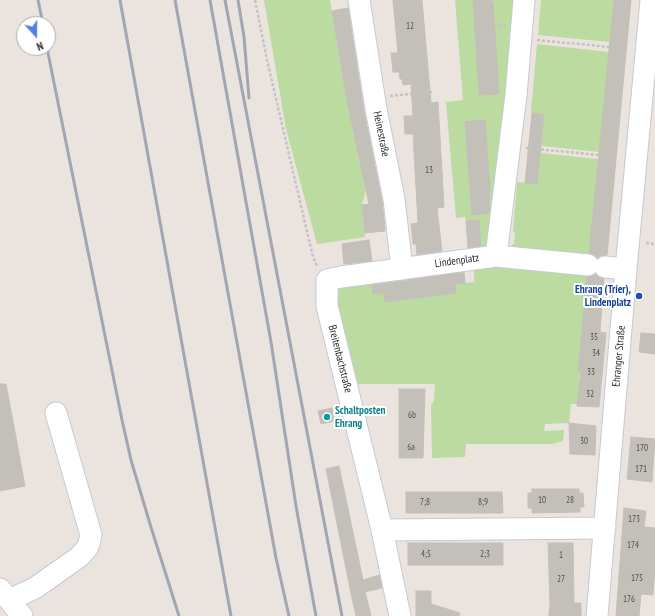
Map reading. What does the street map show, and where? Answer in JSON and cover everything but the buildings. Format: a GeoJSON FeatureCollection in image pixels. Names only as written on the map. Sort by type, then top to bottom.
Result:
{"type":"FeatureCollection","features":[{"type":"Feature","properties":{"kind":"street","name":"Heinestraße"},"geometry":{"type":"LineString","coordinates":[[359,0],[374,98],[394,200],[402,269]]}},
{"type":"Feature","properties":{"kind":"street"},"geometry":{"type":"LineString","coordinates":[[496,256],[524,0]]}},
{"type":"Feature","properties":{"kind":"street","name":"Ehranger Straße"},"geometry":{"type":"LineString","coordinates":[[597,616],[604,528],[606,267],[651,0]]}},
{"type":"Feature","properties":{"kind":"street","name":"Lindenplatz"},"geometry":{"type":"LineString","coordinates":[[327,280],[496,256],[606,267]]}},
{"type":"Feature","properties":{"kind":"street","name":"Breitenbachstraße"},"geometry":{"type":"LineString","coordinates":[[327,280],[327,306],[382,530],[400,616]]}},
{"type":"Feature","properties":{"kind":"street"},"geometry":{"type":"LineString","coordinates":[[18,607],[35,588],[79,557],[88,547],[91,535],[56,413]]}},
{"type":"Feature","properties":{"kind":"street"},"geometry":{"type":"LineString","coordinates":[[382,530],[604,528]]}},
{"type":"Feature","properties":{"kind":"path"},"geometry":{"type":"LineString","coordinates":[[255,0],[267,60],[313,257],[320,273],[327,280]]}},
{"type":"Feature","properties":{"kind":"path"},"geometry":{"type":"LineString","coordinates":[[521,38],[610,47]]}},
{"type":"Feature","properties":{"kind":"path"},"geometry":{"type":"LineString","coordinates":[[374,98],[432,92]]}},
{"type":"Feature","properties":{"kind":"path"},"geometry":{"type":"LineString","coordinates":[[509,147],[599,155]]}},
{"type":"Feature","properties":{"kind":"green space"},"geometry":{"type":"Polygon","coordinates":[[[264,0],[330,0],[347,101],[366,190],[362,205],[365,237],[317,244],[286,129],[264,0]]]}},
{"type":"Feature","properties":{"kind":"green space"},"geometry":{"type":"Polygon","coordinates":[[[455,0],[518,0],[495,242],[481,251],[479,220],[466,221],[465,217],[456,218],[446,102],[463,100],[455,0]]]}},
{"type":"Feature","properties":{"kind":"green space"},"geometry":{"type":"Polygon","coordinates":[[[541,0],[614,0],[610,42],[538,35],[541,0]]]}},
{"type":"Feature","properties":{"kind":"green space"},"geometry":{"type":"Polygon","coordinates":[[[537,44],[609,52],[599,152],[541,146],[544,115],[532,113],[531,111],[537,44]]]}},
{"type":"Feature","properties":{"kind":"green space"},"geometry":{"type":"Polygon","coordinates":[[[540,153],[599,159],[589,260],[511,253],[515,233],[513,232],[517,182],[537,184],[540,153]]]}},
{"type":"Feature","properties":{"kind":"green space"},"geometry":{"type":"Polygon","coordinates":[[[474,265],[588,270],[578,372],[580,372],[578,404],[571,404],[569,423],[545,424],[544,431],[564,430],[563,441],[552,444],[466,444],[465,457],[432,458],[431,406],[434,400],[435,384],[356,384],[332,292],[338,286],[371,279],[373,294],[383,293],[385,302],[456,293],[455,284],[474,282],[474,265]]]}},
{"type":"Feature","properties":{"kind":"railway"},"geometry":{"type":"LineString","coordinates":[[38,0],[41,16]]}},
{"type":"Feature","properties":{"kind":"railway"},"geometry":{"type":"LineString","coordinates":[[120,0],[231,616]]}},
{"type":"Feature","properties":{"kind":"railway"},"geometry":{"type":"LineString","coordinates":[[175,0],[276,558],[289,616]]}},
{"type":"Feature","properties":{"kind":"railway"},"geometry":{"type":"LineString","coordinates":[[210,0],[271,342],[296,506],[316,616]]}},
{"type":"Feature","properties":{"kind":"railway"},"geometry":{"type":"LineString","coordinates":[[225,0],[342,616]]}},
{"type":"Feature","properties":{"kind":"railway"},"geometry":{"type":"LineString","coordinates":[[238,0],[244,37],[249,98]]}},
{"type":"Feature","properties":{"kind":"railway"},"geometry":{"type":"LineString","coordinates":[[49,56],[131,460],[179,616]]}},
{"type":"Feature","properties":{"kind":"place","name":"Ehrang (Trier), Lindenplatz"},"geometry":{"type":"Point","coordinates":[639,296]}},
{"type":"Feature","properties":{"kind":"place","name":"Schaltposten Ehrang"},"geometry":{"type":"Point","coordinates":[327,417]}}]}
